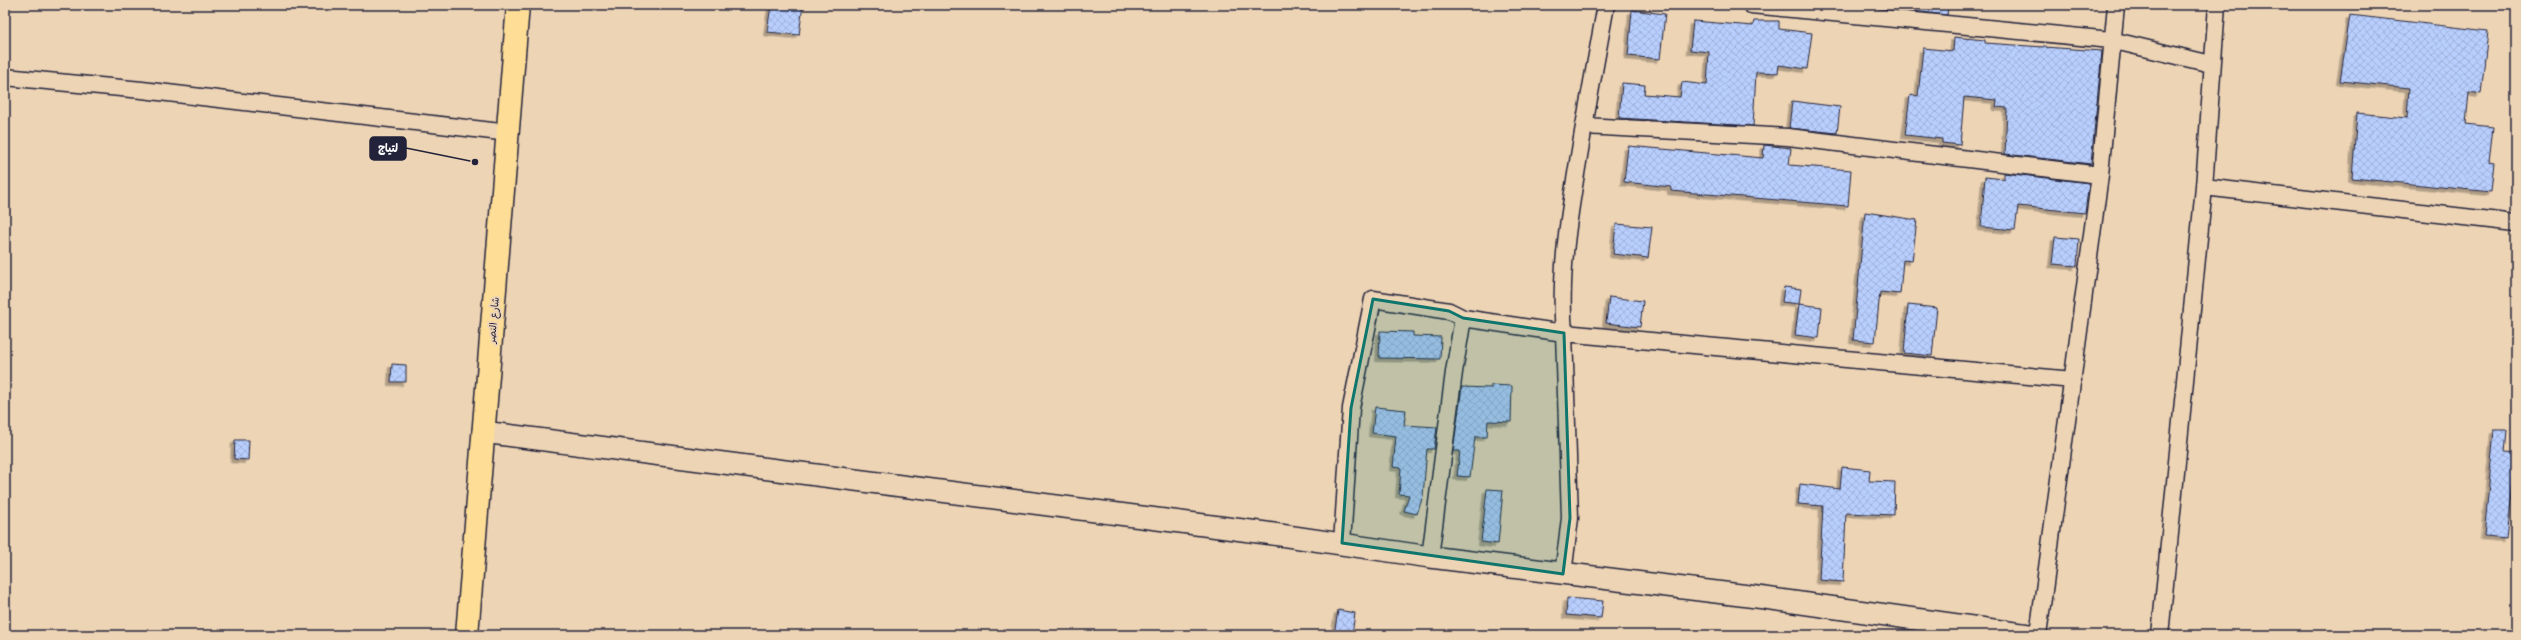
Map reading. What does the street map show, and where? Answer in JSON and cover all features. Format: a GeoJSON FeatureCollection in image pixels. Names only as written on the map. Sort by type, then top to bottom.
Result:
{"type":"FeatureCollection","features":[{"type":"Feature","properties":{"kind":"main road","name":"شارع النصر"},"geometry":{"type":"LineString","coordinates":[[467,635],[509,132],[518,5]]}},
{"type":"Feature","properties":{"kind":"street"},"geometry":{"type":"LineString","coordinates":[[1563,574],[1570,518],[1564,333],[1561,301],[1572,202],[1606,5]]}},
{"type":"Feature","properties":{"kind":"street"},"geometry":{"type":"LineString","coordinates":[[1751,5],[2111,40],[2211,64]]}},
{"type":"Feature","properties":{"kind":"street"},"geometry":{"type":"LineString","coordinates":[[2038,635],[2100,175],[2111,40],[2116,5]]}},
{"type":"Feature","properties":{"kind":"street"},"geometry":{"type":"LineString","coordinates":[[2160,635],[2204,187],[2211,64],[2217,5]]}},
{"type":"Feature","properties":{"kind":"street"},"geometry":{"type":"LineString","coordinates":[[5,77],[142,90],[509,132]]}},
{"type":"Feature","properties":{"kind":"street"},"geometry":{"type":"LineString","coordinates":[[1584,126],[1788,137],[2100,175]]}},
{"type":"Feature","properties":{"kind":"street"},"geometry":{"type":"LineString","coordinates":[[2204,187],[2516,223]]}},
{"type":"Feature","properties":{"kind":"street"},"geometry":{"type":"LineString","coordinates":[[1342,543],[1351,408],[1373,299],[1448,311],[1463,318],[1564,333],[2073,380]]}},
{"type":"Feature","properties":{"kind":"street"},"geometry":{"type":"LineString","coordinates":[[1430,556],[1454,372],[1463,318]]}},
{"type":"Feature","properties":{"kind":"street"},"geometry":{"type":"LineString","coordinates":[[483,432],[1342,543],[1563,574],[1765,598],[2029,635]]}},
{"type":"Feature","properties":{"kind":"highlighted area"},"geometry":{"type":"Polygon","coordinates":[[[1373,299],[1449,311],[1463,318],[1564,333],[1570,518],[1563,574],[1342,543],[1351,408],[1373,299]]]}},
{"type":"Feature","properties":{"kind":"building"},"geometry":{"type":"Polygon","coordinates":[[[771,5],[803,5],[799,35],[767,32],[771,5]]]}},
{"type":"Feature","properties":{"kind":"building"},"geometry":{"type":"Polygon","coordinates":[[[1914,5],[1948,5],[1947,15],[1913,11],[1914,5]]]}},
{"type":"Feature","properties":{"kind":"building"},"geometry":{"type":"Polygon","coordinates":[[[1632,10],[1665,14],[1660,59],[1628,56],[1632,10]]]}},
{"type":"Feature","properties":{"kind":"building"},"geometry":{"type":"Polygon","coordinates":[[[2350,15],[2488,31],[2481,94],[2469,92],[2466,124],[2493,127],[2489,161],[2494,162],[2491,192],[2352,178],[2357,113],[2407,118],[2409,88],[2340,81],[2350,15]]]}},
{"type":"Feature","properties":{"kind":"building"},"geometry":{"type":"Polygon","coordinates":[[[1693,21],[1753,26],[1754,21],[1779,21],[1779,29],[1812,33],[1807,69],[1779,65],[1778,73],[1756,72],[1753,126],[1619,118],[1622,83],[1645,85],[1644,94],[1680,97],[1682,82],[1707,85],[1709,52],[1690,50],[1693,21]]]}},
{"type":"Feature","properties":{"kind":"building"},"geometry":{"type":"Polygon","coordinates":[[[1954,37],[1985,40],[1985,43],[2102,51],[2091,164],[2005,154],[2007,108],[1996,107],[1997,100],[1964,97],[1960,145],[1942,143],[1942,139],[1905,135],[1910,95],[1918,96],[1923,48],[1953,51],[1954,37]]]}},
{"type":"Feature","properties":{"kind":"building"},"geometry":{"type":"Polygon","coordinates":[[[1792,101],[1840,107],[1837,133],[1789,128],[1792,101]]]}},
{"type":"Feature","properties":{"kind":"building"},"geometry":{"type":"Polygon","coordinates":[[[1764,145],[1791,148],[1789,165],[1851,170],[1848,206],[1671,191],[1671,187],[1624,182],[1628,146],[1763,158],[1764,145]]]}},
{"type":"Feature","properties":{"kind":"building"},"geometry":{"type":"Polygon","coordinates":[[[2004,173],[2089,183],[2085,213],[2018,206],[2015,230],[1981,227],[1985,177],[2004,179],[2004,173]]]}},
{"type":"Feature","properties":{"kind":"building"},"geometry":{"type":"Polygon","coordinates":[[[1865,212],[1917,220],[1912,261],[1903,260],[1900,294],[1880,292],[1875,342],[1853,340],[1865,212]]]}},
{"type":"Feature","properties":{"kind":"building"},"geometry":{"type":"Polygon","coordinates":[[[1616,224],[1652,227],[1648,258],[1613,254],[1616,224]]]}},
{"type":"Feature","properties":{"kind":"building"},"geometry":{"type":"Polygon","coordinates":[[[2055,237],[2079,239],[2077,266],[2052,264],[2055,237]]]}},
{"type":"Feature","properties":{"kind":"building"},"geometry":{"type":"Polygon","coordinates":[[[1784,287],[1801,289],[1799,304],[1782,302],[1784,287]]]}},
{"type":"Feature","properties":{"kind":"building"},"geometry":{"type":"Polygon","coordinates":[[[1609,297],[1643,301],[1640,327],[1606,323],[1609,297]]]}},
{"type":"Feature","properties":{"kind":"building"},"geometry":{"type":"Polygon","coordinates":[[[1799,304],[1822,307],[1819,338],[1795,335],[1799,304]]]}},
{"type":"Feature","properties":{"kind":"building"},"geometry":{"type":"Polygon","coordinates":[[[1908,305],[1937,308],[1932,356],[1904,353],[1908,305]]]}},
{"type":"Feature","properties":{"kind":"building"},"geometry":{"type":"Polygon","coordinates":[[[1380,331],[1413,332],[1413,336],[1441,337],[1440,359],[1379,358],[1380,331]]]}},
{"type":"Feature","properties":{"kind":"building"},"geometry":{"type":"Polygon","coordinates":[[[392,364],[406,365],[406,382],[391,382],[392,364]]]}},
{"type":"Feature","properties":{"kind":"building"},"geometry":{"type":"Polygon","coordinates":[[[1491,385],[1512,386],[1511,422],[1488,421],[1487,437],[1475,437],[1470,477],[1457,476],[1460,451],[1453,451],[1462,387],[1491,388],[1491,385]]]}},
{"type":"Feature","properties":{"kind":"building"},"geometry":{"type":"Polygon","coordinates":[[[1375,407],[1406,410],[1404,425],[1437,427],[1434,449],[1427,449],[1423,496],[1417,514],[1404,511],[1409,495],[1399,494],[1401,468],[1393,467],[1396,436],[1372,433],[1375,407]]]}},
{"type":"Feature","properties":{"kind":"building"},"geometry":{"type":"Polygon","coordinates":[[[2494,430],[2507,430],[2505,452],[2516,453],[2507,539],[2484,537],[2494,430]]]}},
{"type":"Feature","properties":{"kind":"building"},"geometry":{"type":"Polygon","coordinates":[[[235,440],[249,440],[248,460],[234,459],[235,440]]]}},
{"type":"Feature","properties":{"kind":"building"},"geometry":{"type":"Polygon","coordinates":[[[1842,467],[1870,470],[1869,481],[1895,482],[1894,515],[1846,513],[1843,582],[1819,580],[1823,506],[1798,504],[1800,484],[1840,489],[1842,467]]]}},
{"type":"Feature","properties":{"kind":"building"},"geometry":{"type":"Polygon","coordinates":[[[1487,489],[1503,490],[1498,544],[1481,542],[1487,489]]]}},
{"type":"Feature","properties":{"kind":"building"},"geometry":{"type":"Polygon","coordinates":[[[1567,598],[1603,601],[1601,618],[1566,615],[1567,598]]]}},
{"type":"Feature","properties":{"kind":"building"},"geometry":{"type":"Polygon","coordinates":[[[1338,610],[1355,613],[1352,635],[1334,635],[1338,610]]]}},
{"type":"Feature","properties":{"kind":"place","name":"لتياج"},"geometry":{"type":"Point","coordinates":[475,162]}}]}
